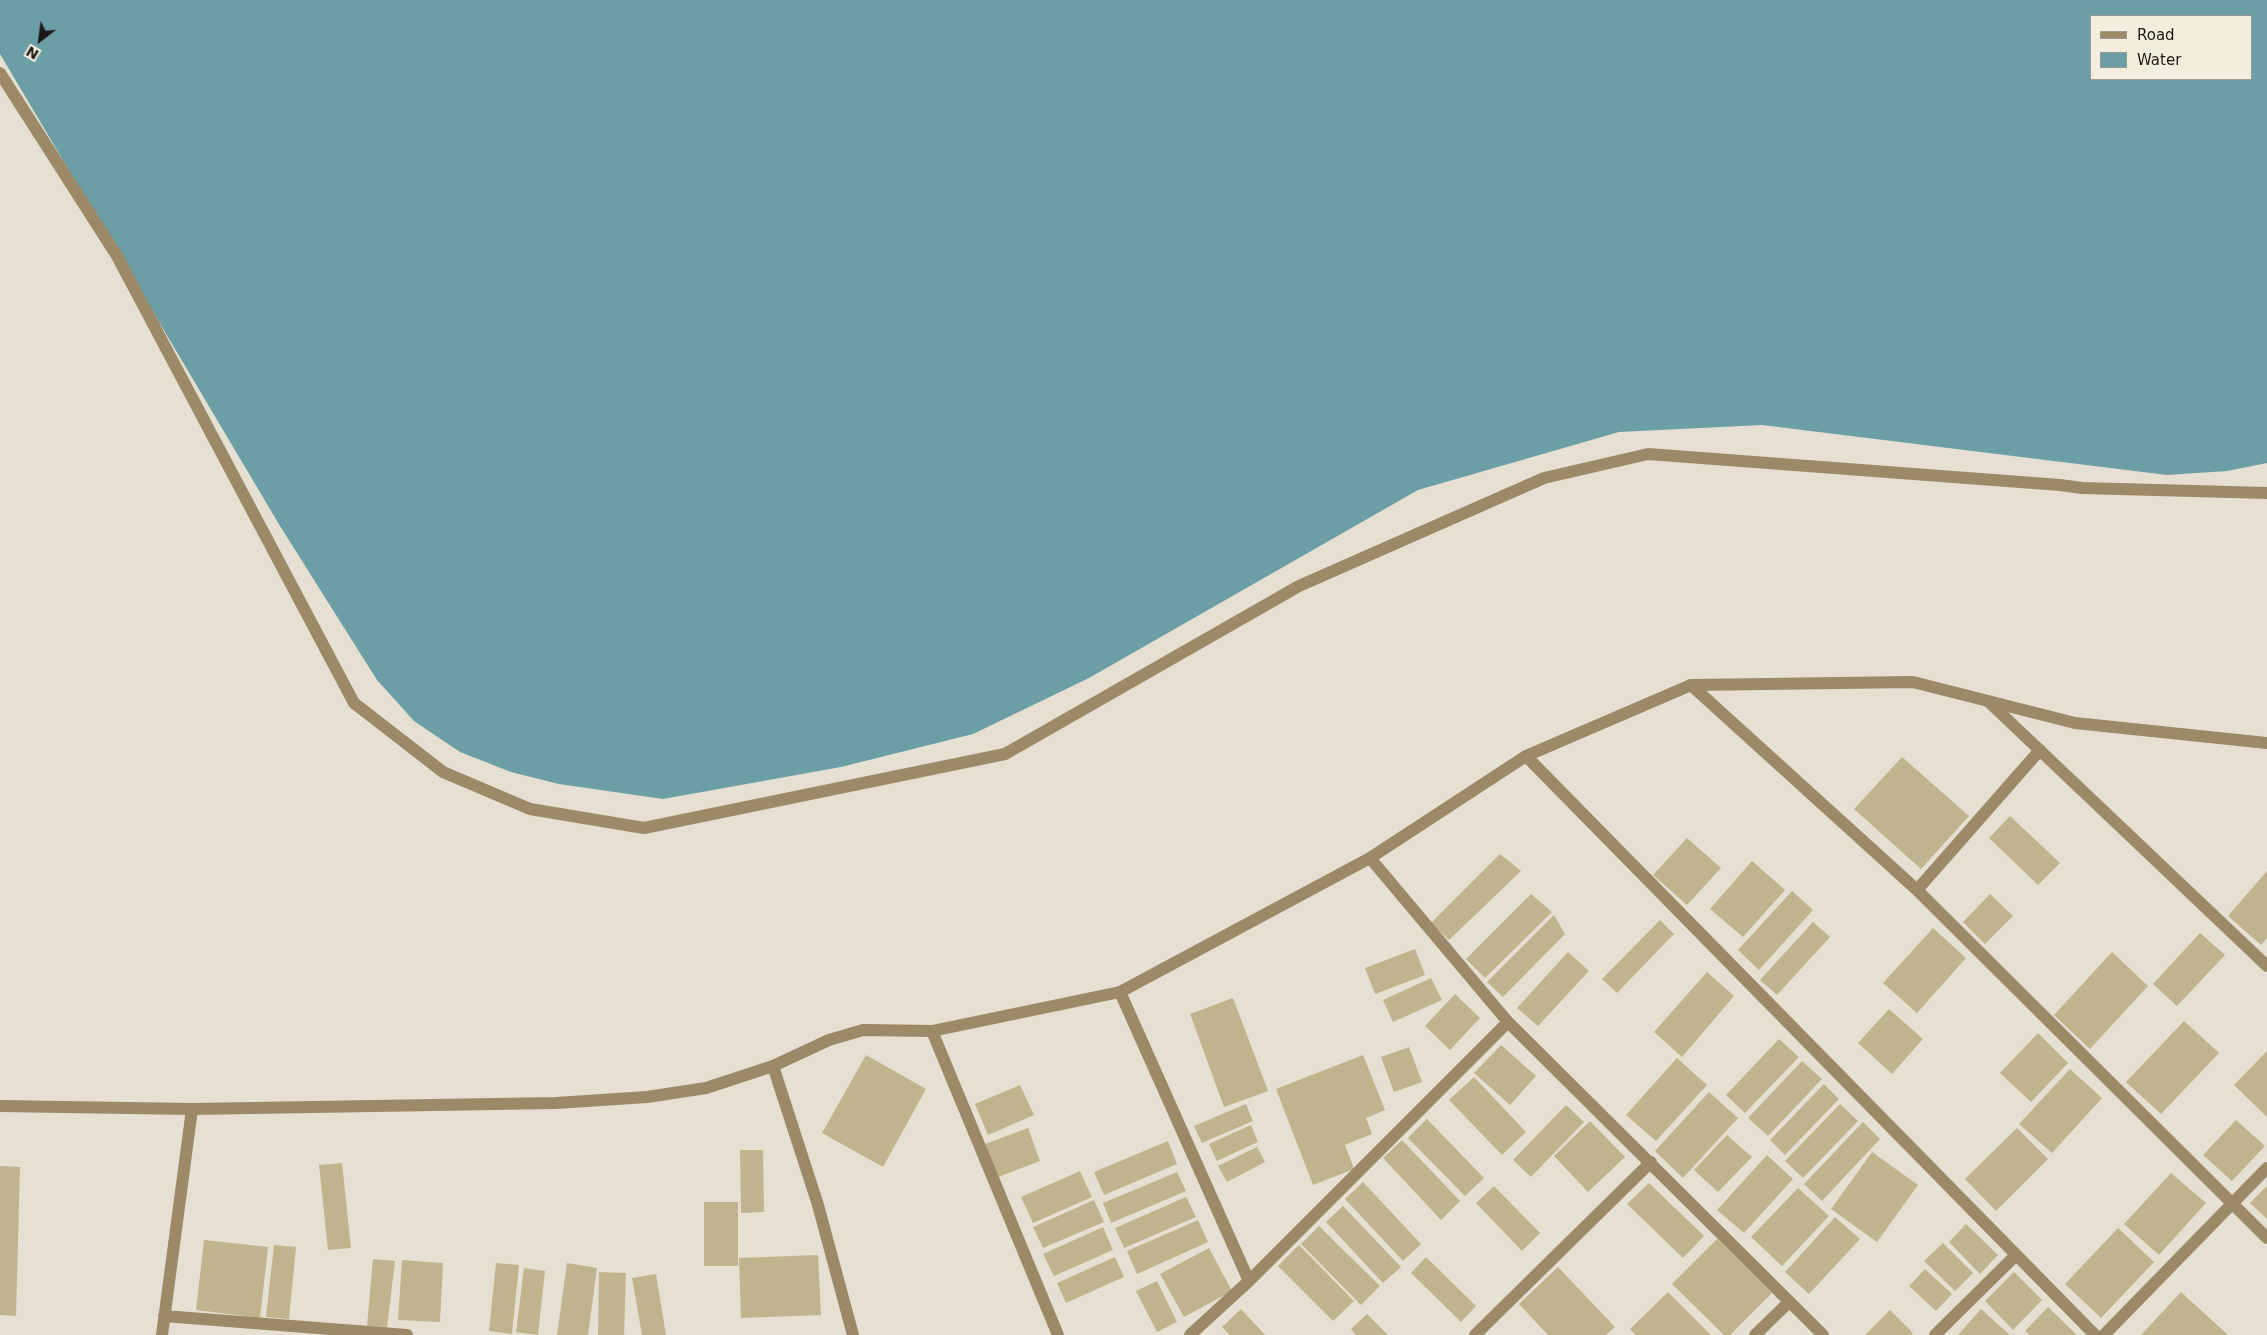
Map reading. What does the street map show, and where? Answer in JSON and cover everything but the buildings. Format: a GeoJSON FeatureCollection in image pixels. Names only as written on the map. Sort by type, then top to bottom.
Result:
{"type":"FeatureCollection","features":[{"type":"Feature","properties":{"kind":"street"},"geometry":{"type":"LineString","coordinates":[[0,73],[117,256],[354,703],[443,772],[530,809],[644,828],[1005,754],[1299,586],[1544,478],[1648,454],[2082,488],[2267,493]]}},
{"type":"Feature","properties":{"kind":"street"},"geometry":{"type":"LineString","coordinates":[[0,1106],[192,1109],[556,1103],[647,1097],[706,1088],[773,1066],[829,1040],[863,1030],[932,1031],[1120,992],[1370,858],[1526,756],[1691,685],[1913,682],[2075,723],[2267,743]]}},
{"type":"Feature","properties":{"kind":"street"},"geometry":{"type":"LineString","coordinates":[[1691,685],[1917,890],[2267,1238]]}},
{"type":"Feature","properties":{"kind":"street"},"geometry":{"type":"LineString","coordinates":[[1990,703],[2267,966]]}},
{"type":"Feature","properties":{"kind":"street"},"geometry":{"type":"LineString","coordinates":[[1917,890],[2040,750]]}},
{"type":"Feature","properties":{"kind":"street"},"geometry":{"type":"LineString","coordinates":[[1526,756],[2095,1335]]}},
{"type":"Feature","properties":{"kind":"street"},"geometry":{"type":"LineString","coordinates":[[1370,858],[1508,1022],[1651,1162],[1788,1303],[1823,1335]]}},
{"type":"Feature","properties":{"kind":"street"},"geometry":{"type":"LineString","coordinates":[[1120,992],[1249,1281]]}},
{"type":"Feature","properties":{"kind":"street"},"geometry":{"type":"LineString","coordinates":[[1190,1335],[1249,1281],[1508,1022]]}},
{"type":"Feature","properties":{"kind":"street"},"geometry":{"type":"LineString","coordinates":[[932,1031],[1058,1335]]}},
{"type":"Feature","properties":{"kind":"street"},"geometry":{"type":"LineString","coordinates":[[773,1066],[818,1205],[853,1335]]}},
{"type":"Feature","properties":{"kind":"street"},"geometry":{"type":"LineString","coordinates":[[162,1335],[192,1109]]}},
{"type":"Feature","properties":{"kind":"street"},"geometry":{"type":"LineString","coordinates":[[1475,1335],[1651,1162]]}},
{"type":"Feature","properties":{"kind":"street"},"geometry":{"type":"LineString","coordinates":[[2104,1335],[2267,1168]]}},
{"type":"Feature","properties":{"kind":"street"},"geometry":{"type":"LineString","coordinates":[[1935,1335],[2016,1255]]}},
{"type":"Feature","properties":{"kind":"street"},"geometry":{"type":"LineString","coordinates":[[1754,1335],[1788,1303]]}},
{"type":"Feature","properties":{"kind":"street"},"geometry":{"type":"LineString","coordinates":[[164,1316],[407,1335]]}},
{"type":"Feature","properties":{"kind":"water"},"geometry":{"type":"Polygon","coordinates":[[[0,0],[2267,0],[2267,463],[2227,471],[2167,475],[1762,425],[1619,432],[1418,490],[1089,678],[973,734],[841,767],[663,799],[559,784],[511,772],[460,752],[414,721],[377,680],[280,526],[0,54],[0,0]]]}}]}
